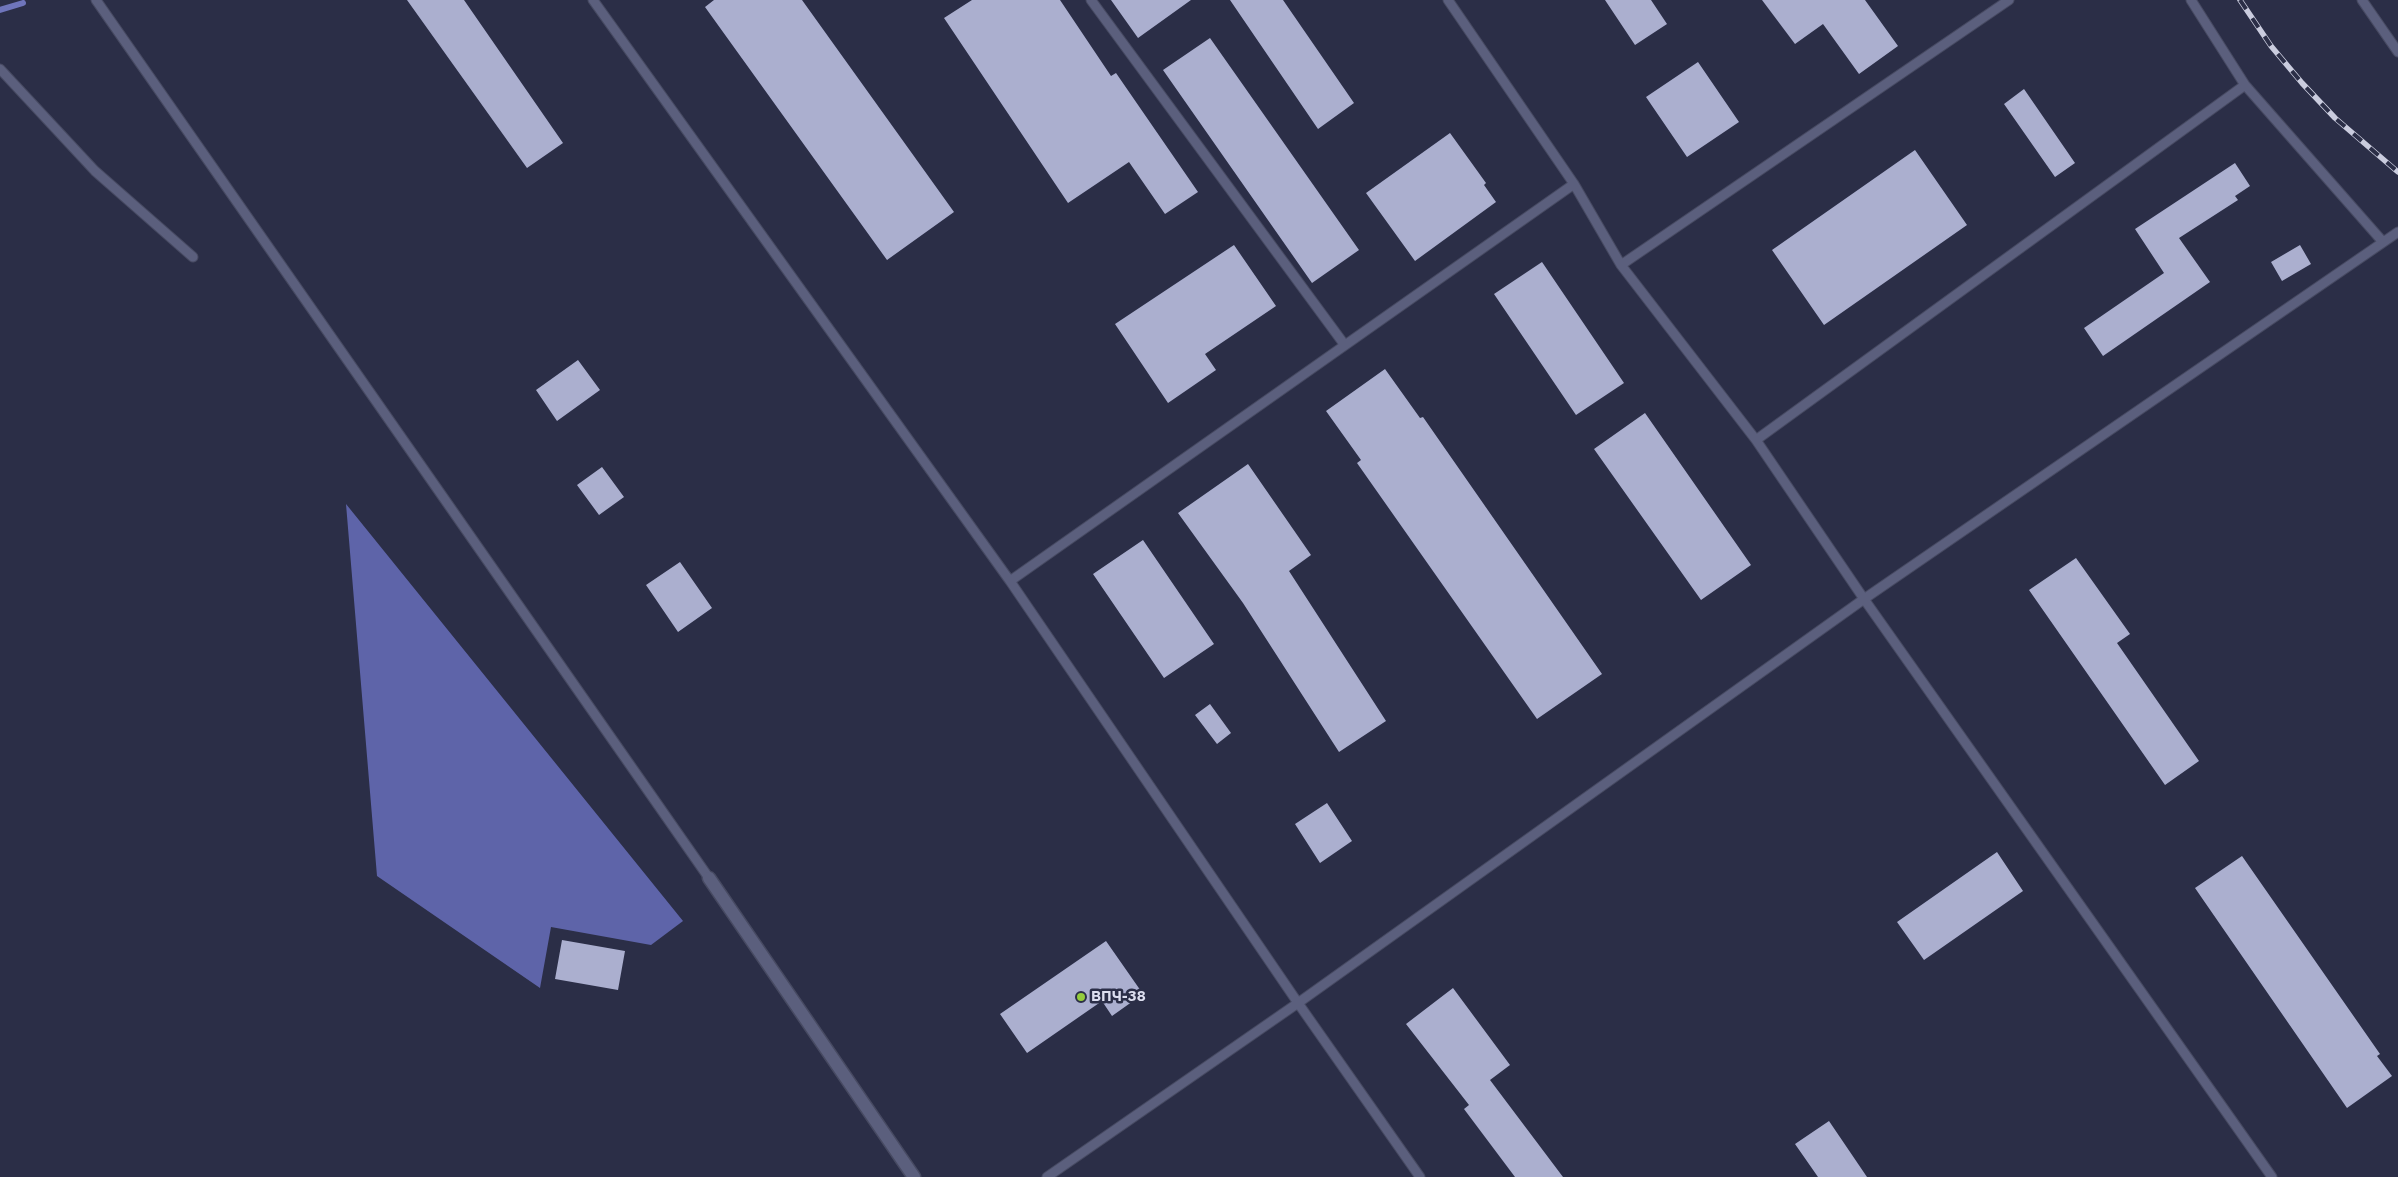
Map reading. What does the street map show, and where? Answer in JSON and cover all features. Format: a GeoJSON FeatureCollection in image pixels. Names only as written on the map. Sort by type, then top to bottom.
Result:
{"type":"FeatureCollection","features":[{"type":"Feature","properties":{"kind":"street"},"geometry":{"type":"LineString","coordinates":[[709,878],[914,1177]]}},
{"type":"Feature","properties":{"kind":"lane"},"geometry":{"type":"LineString","coordinates":[[96,0],[709,878]]}},
{"type":"Feature","properties":{"kind":"lane"},"geometry":{"type":"LineString","coordinates":[[593,0],[1010,581],[1298,1004],[1420,1177]]}},
{"type":"Feature","properties":{"kind":"lane"},"geometry":{"type":"LineString","coordinates":[[1091,0],[1344,344]]}},
{"type":"Feature","properties":{"kind":"lane"},"geometry":{"type":"LineString","coordinates":[[1448,0],[1574,184],[1621,265],[1756,440],[1864,599],[2272,1177]]}},
{"type":"Feature","properties":{"kind":"lane"},"geometry":{"type":"LineString","coordinates":[[1621,265],[2009,0]]}},
{"type":"Feature","properties":{"kind":"lane"},"geometry":{"type":"LineString","coordinates":[[2191,0],[2245,85],[2383,242]]}},
{"type":"Feature","properties":{"kind":"lane"},"geometry":{"type":"LineString","coordinates":[[2362,0],[2398,52]]}},
{"type":"Feature","properties":{"kind":"lane"},"geometry":{"type":"LineString","coordinates":[[0,69],[95,171],[194,257]]}},
{"type":"Feature","properties":{"kind":"lane"},"geometry":{"type":"LineString","coordinates":[[1756,440],[2245,85]]}},
{"type":"Feature","properties":{"kind":"lane"},"geometry":{"type":"LineString","coordinates":[[1010,581],[1344,344],[1574,184]]}},
{"type":"Feature","properties":{"kind":"lane"},"geometry":{"type":"LineString","coordinates":[[1047,1177],[1298,1004],[1864,599],[2398,232]]}},
{"type":"Feature","properties":{"kind":"shaded area"},"geometry":{"type":"Polygon","coordinates":[[[346,504],[683,921],[651,945],[551,927],[540,988],[377,876],[346,504]]]}},
{"type":"Feature","properties":{"kind":"building"},"geometry":{"type":"Polygon","coordinates":[[[407,0],[464,0],[563,143],[527,168],[407,0]]]}},
{"type":"Feature","properties":{"kind":"building"},"geometry":{"type":"Polygon","coordinates":[[[714,0],[802,0],[954,212],[887,260],[705,7],[714,0]]]}},
{"type":"Feature","properties":{"kind":"building"},"geometry":{"type":"Polygon","coordinates":[[[972,0],[1060,0],[1111,76],[1116,73],[1198,192],[1165,214],[1129,162],[1068,203],[944,18],[972,0]]]}},
{"type":"Feature","properties":{"kind":"building"},"geometry":{"type":"Polygon","coordinates":[[[1111,0],[1191,0],[1138,38],[1111,0]]]}},
{"type":"Feature","properties":{"kind":"building"},"geometry":{"type":"Polygon","coordinates":[[[1230,0],[1283,0],[1354,103],[1318,129],[1230,0]]]}},
{"type":"Feature","properties":{"kind":"building"},"geometry":{"type":"Polygon","coordinates":[[[1605,0],[1651,0],[1667,24],[1635,45],[1605,0]]]}},
{"type":"Feature","properties":{"kind":"building"},"geometry":{"type":"Polygon","coordinates":[[[1762,0],[1865,0],[1898,46],[1859,74],[1823,24],[1795,44],[1762,0]]]}},
{"type":"Feature","properties":{"kind":"building"},"geometry":{"type":"Polygon","coordinates":[[[1210,38],[1359,250],[1312,283],[1163,70],[1210,38]]]}},
{"type":"Feature","properties":{"kind":"building"},"geometry":{"type":"Polygon","coordinates":[[[1698,62],[1739,122],[1687,157],[1646,97],[1698,62]]]}},
{"type":"Feature","properties":{"kind":"building"},"geometry":{"type":"Polygon","coordinates":[[[2024,89],[2075,163],[2055,177],[2004,104],[2024,89]]]}},
{"type":"Feature","properties":{"kind":"building"},"geometry":{"type":"Polygon","coordinates":[[[1450,133],[1486,183],[1484,185],[1496,202],[1415,261],[1366,193],[1450,133]]]}},
{"type":"Feature","properties":{"kind":"building"},"geometry":{"type":"Polygon","coordinates":[[[1915,150],[1967,225],[1824,325],[1772,250],[1915,150]]]}},
{"type":"Feature","properties":{"kind":"building"},"geometry":{"type":"Polygon","coordinates":[[[2235,163],[2250,186],[2235,196],[2238,200],[2179,238],[2210,282],[2103,356],[2084,328],[2164,273],[2135,229],[2235,163]]]}},
{"type":"Feature","properties":{"kind":"building"},"geometry":{"type":"Polygon","coordinates":[[[1234,245],[1276,306],[1205,354],[1216,370],[1168,403],[1115,324],[1234,245]]]}},
{"type":"Feature","properties":{"kind":"building"},"geometry":{"type":"Polygon","coordinates":[[[2300,245],[2311,264],[2282,281],[2271,262],[2300,245]]]}},
{"type":"Feature","properties":{"kind":"building"},"geometry":{"type":"Polygon","coordinates":[[[1542,262],[1624,383],[1576,415],[1494,294],[1542,262]]]}},
{"type":"Feature","properties":{"kind":"building"},"geometry":{"type":"Polygon","coordinates":[[[578,360],[600,390],[557,421],[536,390],[578,360]]]}},
{"type":"Feature","properties":{"kind":"building"},"geometry":{"type":"Polygon","coordinates":[[[1385,369],[1420,418],[1423,417],[1602,674],[1537,719],[1357,463],[1361,460],[1326,411],[1385,369]]]}},
{"type":"Feature","properties":{"kind":"building"},"geometry":{"type":"Polygon","coordinates":[[[1645,413],[1751,565],[1701,600],[1594,449],[1645,413]]]}},
{"type":"Feature","properties":{"kind":"building"},"geometry":{"type":"Polygon","coordinates":[[[1248,464],[1311,555],[1289,571],[1386,721],[1339,752],[1243,603],[1178,513],[1248,464]]]}},
{"type":"Feature","properties":{"kind":"building"},"geometry":{"type":"Polygon","coordinates":[[[602,467],[624,497],[599,515],[577,485],[602,467]]]}},
{"type":"Feature","properties":{"kind":"building"},"geometry":{"type":"Polygon","coordinates":[[[1143,540],[1214,644],[1164,678],[1093,574],[1143,540]]]}},
{"type":"Feature","properties":{"kind":"building"},"geometry":{"type":"Polygon","coordinates":[[[2076,558],[2130,634],[2117,643],[2199,761],[2165,785],[2029,590],[2076,558]]]}},
{"type":"Feature","properties":{"kind":"building"},"geometry":{"type":"Polygon","coordinates":[[[680,562],[712,608],[678,632],[646,585],[680,562]]]}},
{"type":"Feature","properties":{"kind":"building"},"geometry":{"type":"Polygon","coordinates":[[[1210,704],[1231,733],[1217,744],[1195,715],[1210,704]]]}},
{"type":"Feature","properties":{"kind":"building"},"geometry":{"type":"Polygon","coordinates":[[[1327,803],[1352,841],[1320,863],[1295,824],[1327,803]]]}},
{"type":"Feature","properties":{"kind":"building"},"geometry":{"type":"Polygon","coordinates":[[[1997,852],[2023,891],[1924,960],[1897,922],[1997,852]]]}},
{"type":"Feature","properties":{"kind":"building"},"geometry":{"type":"Polygon","coordinates":[[[2242,856],[2380,1054],[2377,1056],[2392,1076],[2347,1108],[2195,888],[2242,856]]]}},
{"type":"Feature","properties":{"kind":"building"},"geometry":{"type":"Polygon","coordinates":[[[562,940],[625,951],[618,990],[555,979],[562,940]]]}},
{"type":"Feature","properties":{"kind":"building","name":"ВПЧ-38"},"geometry":{"type":"Polygon","coordinates":[[[1106,941],[1143,994],[1112,1016],[1102,1001],[1027,1053],[1000,1014],[1106,941]]]}},
{"type":"Feature","properties":{"kind":"building"},"geometry":{"type":"Polygon","coordinates":[[[1453,988],[1510,1065],[1490,1080],[1563,1177],[1515,1177],[1464,1109],[1469,1105],[1406,1024],[1453,988]]]}},
{"type":"Feature","properties":{"kind":"building"},"geometry":{"type":"Polygon","coordinates":[[[1829,1121],[1867,1177],[1818,1177],[1795,1144],[1829,1121]]]}},
{"type":"Feature","properties":{"kind":"waterway"},"geometry":{"type":"LineString","coordinates":[[0,10],[23,3]]}},
{"type":"Feature","properties":{"kind":"railway"},"geometry":{"type":"LineString","coordinates":[[2240,0],[2271,46],[2302,83],[2335,118],[2398,172]]}},
{"type":"Feature","properties":{"kind":"place","name":"ВПЧ-38"},"geometry":{"type":"Point","coordinates":[1081,997]}}]}
